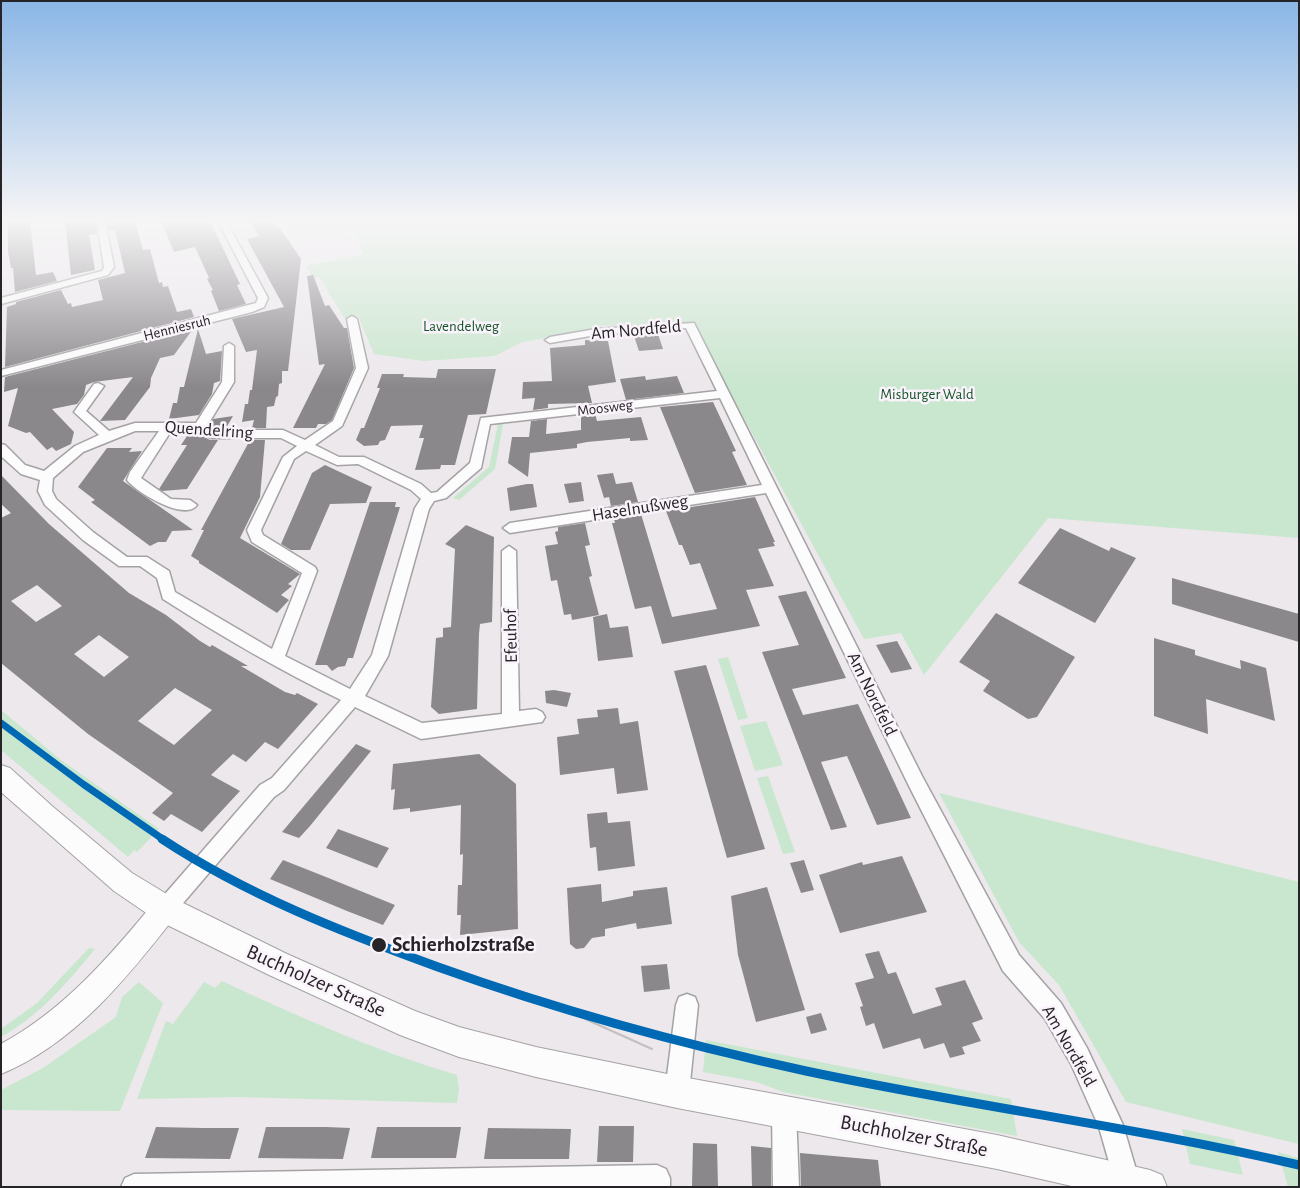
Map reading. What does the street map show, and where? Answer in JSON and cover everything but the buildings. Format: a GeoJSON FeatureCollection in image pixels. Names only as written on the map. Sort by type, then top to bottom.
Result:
{"type":"FeatureCollection","features":[{"type":"Feature","properties":{"kind":"main road","name":"Buchholzer Straße"},"geometry":{"type":"LineString","coordinates":[[1,776],[43,815],[123,882],[165,909],[286,968],[411,1024],[459,1042],[536,1062],[677,1092],[997,1152],[1138,1183]]}},
{"type":"Feature","properties":{"kind":"street"},"geometry":{"type":"LineString","coordinates":[[1,301],[92,276]]}},
{"type":"Feature","properties":{"kind":"street","name":"Henniesruh"},"geometry":{"type":"LineString","coordinates":[[1,373],[259,306],[263,302],[263,298],[252,276]]}},
{"type":"Feature","properties":{"kind":"street"},"geometry":{"type":"LineString","coordinates":[[276,659],[310,571],[258,539],[253,533],[286,462],[338,423],[362,368],[352,319]]}},
{"type":"Feature","properties":{"kind":"street","name":"Am Nordfeld"},"geometry":{"type":"LineString","coordinates":[[550,340],[596,332],[690,325],[937,823],[1010,963],[1052,1011],[1079,1056],[1138,1183]]}},
{"type":"Feature","properties":{"kind":"street"},"geometry":{"type":"LineString","coordinates":[[200,426],[228,382],[229,346]]}},
{"type":"Feature","properties":{"kind":"street"},"geometry":{"type":"LineString","coordinates":[[98,386],[80,412],[107,436]]}},
{"type":"Feature","properties":{"kind":"street","name":"Moosweg"},"geometry":{"type":"LineString","coordinates":[[429,498],[441,495],[476,465],[485,421],[724,394]]}},
{"type":"Feature","properties":{"kind":"street"},"geometry":{"type":"LineString","coordinates":[[168,426],[135,475],[134,480],[168,503],[190,505]]}},
{"type":"Feature","properties":{"kind":"street","name":"Quendelring"},"geometry":{"type":"LineString","coordinates":[[47,476],[71,454],[107,436],[129,428],[200,426],[211,434],[284,434],[337,461],[360,460],[416,487],[429,498]]}},
{"type":"Feature","properties":{"kind":"street"},"geometry":{"type":"LineString","coordinates":[[1,448],[22,471],[32,475],[47,476],[45,491],[50,502],[88,536],[124,562],[142,561],[164,575],[168,595],[276,659],[352,699],[420,731],[536,717]]}},
{"type":"Feature","properties":{"kind":"street","name":"Haselnußweg"},"geometry":{"type":"LineString","coordinates":[[510,528],[770,488]]}},
{"type":"Feature","properties":{"kind":"street"},"geometry":{"type":"LineString","coordinates":[[1,1060],[22,1050],[76,1007],[142,939],[165,909],[238,824],[267,791],[278,784],[352,699],[380,656],[422,508],[429,498]]}},
{"type":"Feature","properties":{"kind":"street","name":"Efeuhof"},"geometry":{"type":"LineString","coordinates":[[509,552],[511,720]]}},
{"type":"Feature","properties":{"kind":"street"},"geometry":{"type":"LineString","coordinates":[[677,1092],[687,1005]]}},
{"type":"Feature","properties":{"kind":"street"},"geometry":{"type":"LineString","coordinates":[[784,1111],[786,1187]]}},
{"type":"Feature","properties":{"kind":"street"},"geometry":{"type":"LineString","coordinates":[[134,1187],[658,1178],[657,1187]]}},
{"type":"Feature","properties":{"kind":"green space","name":"Misburger Wald"},"geometry":{"type":"Polygon","coordinates":[[[312,276],[1299,276],[1299,538],[1048,518],[924,675],[901,633],[864,639],[692,323],[598,326],[595,330],[522,342],[495,356],[424,361],[374,354],[358,316],[345,319],[319,277],[312,276]]]}},
{"type":"Feature","properties":{"kind":"green space"},"geometry":{"type":"Polygon","coordinates":[[[498,424],[503,424],[495,469],[459,500],[453,498],[489,467],[498,424]]]}},
{"type":"Feature","properties":{"kind":"green space"},"geometry":{"type":"Polygon","coordinates":[[[728,657],[748,718],[738,720],[718,659],[728,657]]]}},
{"type":"Feature","properties":{"kind":"green space"},"geometry":{"type":"Polygon","coordinates":[[[1,710],[61,760],[159,829],[137,852],[134,850],[128,857],[1,750],[1,710]]]}},
{"type":"Feature","properties":{"kind":"green space"},"geometry":{"type":"Polygon","coordinates":[[[766,721],[783,765],[755,771],[740,726],[766,721]]]}},
{"type":"Feature","properties":{"kind":"green space"},"geometry":{"type":"Polygon","coordinates":[[[768,776],[795,852],[783,854],[757,778],[768,776]]]}},
{"type":"Feature","properties":{"kind":"green space"},"geometry":{"type":"Polygon","coordinates":[[[939,793],[1299,882],[1299,1144],[1126,1102],[1059,985],[1019,942],[939,793]]]}},
{"type":"Feature","properties":{"kind":"green space"},"geometry":{"type":"Polygon","coordinates":[[[89,948],[95,949],[52,998],[15,1029],[1,1037],[1,1029],[37,1003],[89,948]]]}},
{"type":"Feature","properties":{"kind":"green space"},"geometry":{"type":"Polygon","coordinates":[[[222,981],[338,1032],[427,1066],[457,1075],[459,1089],[457,1103],[238,1097],[137,1099],[166,1021],[173,1024],[204,982],[215,988],[222,981]]]}},
{"type":"Feature","properties":{"kind":"green space"},"geometry":{"type":"Polygon","coordinates":[[[139,982],[163,1003],[120,1111],[1,1110],[1,1090],[43,1068],[116,1017],[122,997],[139,982]]]}},
{"type":"Feature","properties":{"kind":"green space"},"geometry":{"type":"Polygon","coordinates":[[[706,1040],[1011,1099],[1017,1136],[783,1092],[757,1082],[703,1072],[706,1040]]]}},
{"type":"Feature","properties":{"kind":"green space"},"geometry":{"type":"Polygon","coordinates":[[[1182,1129],[1234,1140],[1243,1175],[1190,1164],[1182,1129]]]}},
{"type":"Feature","properties":{"kind":"green space"},"geometry":{"type":"Polygon","coordinates":[[[1278,1152],[1299,1158],[1299,1187],[1288,1187],[1278,1152]]]}},
{"type":"Feature","properties":{"kind":"tram line"},"geometry":{"type":"LineString","coordinates":[[563,1009],[652,1049]]}},
{"type":"Feature","properties":{"kind":"transit line"},"geometry":{"type":"LineString","coordinates":[[1,723],[138,823],[225,877],[336,929],[494,986],[626,1027],[806,1071],[929,1095],[1176,1138],[1299,1165]]}},
{"type":"Feature","properties":{"kind":"place","name":"Schierholzstraße"},"geometry":{"type":"Point","coordinates":[379,945]}},
{"type":"Feature","properties":{"kind":"park label","name":"Lavendelweg"},"geometry":{"type":"Point","coordinates":[461,326]}}]}
